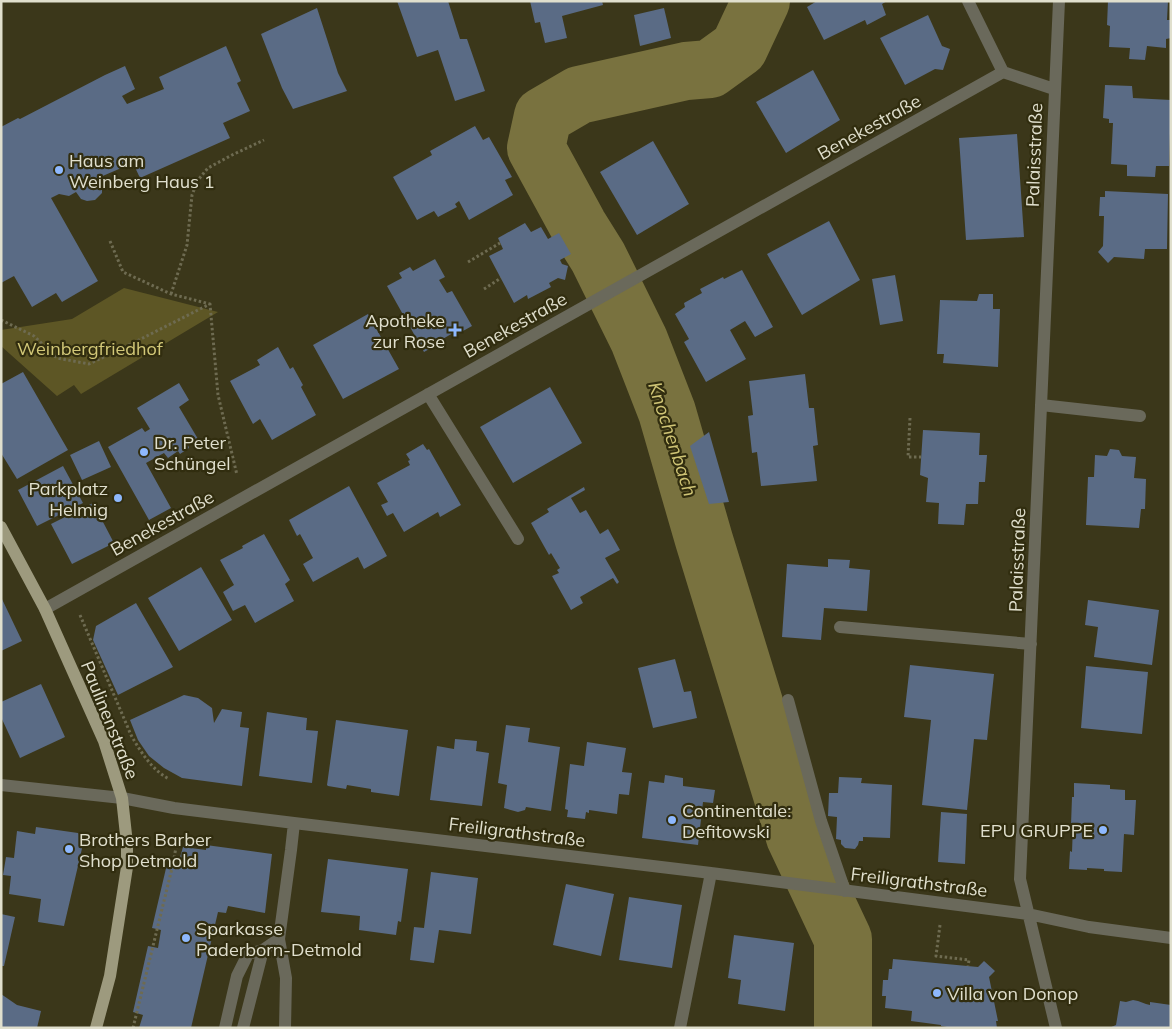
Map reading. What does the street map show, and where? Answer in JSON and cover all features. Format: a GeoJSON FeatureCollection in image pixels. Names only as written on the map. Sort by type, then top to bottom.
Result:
{"type":"FeatureCollection","features":[{"type":"Feature","properties":{"kind":"main road","name":"Paulinenstraße"},"geometry":{"type":"LineString","coordinates":[[1,527],[45,609],[104,741],[122,798],[127,844],[127,867],[110,976],[96,1028]]}},
{"type":"Feature","properties":{"kind":"street"},"geometry":{"type":"LineString","coordinates":[[968,1],[1003,72]]}},
{"type":"Feature","properties":{"kind":"street","name":"Palaisstraße"},"geometry":{"type":"LineString","coordinates":[[1056,1028],[1020,879],[1059,1]]}},
{"type":"Feature","properties":{"kind":"street","name":"Palaisstraße"},"geometry":{"type":"LineString","coordinates":[[1003,72],[1054,89]]}},
{"type":"Feature","properties":{"kind":"street","name":"Benekestraße"},"geometry":{"type":"LineString","coordinates":[[45,609],[1003,72]]}},
{"type":"Feature","properties":{"kind":"street"},"geometry":{"type":"LineString","coordinates":[[428,394],[518,539]]}},
{"type":"Feature","properties":{"kind":"street"},"geometry":{"type":"LineString","coordinates":[[1041,405],[1140,416]]}},
{"type":"Feature","properties":{"kind":"street"},"geometry":{"type":"LineString","coordinates":[[840,626],[1031,644]]}},
{"type":"Feature","properties":{"kind":"street"},"geometry":{"type":"LineString","coordinates":[[788,700],[821,822],[845,891]]}},
{"type":"Feature","properties":{"kind":"street","name":"Freiligrathstraße"},"geometry":{"type":"LineString","coordinates":[[1,784],[122,798],[174,808],[711,873],[1028,914],[1088,927],[1171,938]]}},
{"type":"Feature","properties":{"kind":"street"},"geometry":{"type":"LineString","coordinates":[[284,1028],[286,978],[279,939],[294,823]]}},
{"type":"Feature","properties":{"kind":"street"},"geometry":{"type":"LineString","coordinates":[[680,1028],[711,873]]}},
{"type":"Feature","properties":{"kind":"street"},"geometry":{"type":"LineString","coordinates":[[225,1028],[238,976],[248,954],[263,950],[279,939]]}},
{"type":"Feature","properties":{"kind":"street"},"geometry":{"type":"LineString","coordinates":[[243,1028],[263,950]]}},
{"type":"Feature","properties":{"kind":"path"},"geometry":{"type":"LineString","coordinates":[[170,294],[187,245],[192,195],[198,180],[208,168],[264,140]]}},
{"type":"Feature","properties":{"kind":"path"},"geometry":{"type":"LineString","coordinates":[[110,240],[123,272],[170,294],[210,304]]}},
{"type":"Feature","properties":{"kind":"path"},"geometry":{"type":"LineString","coordinates":[[468,262],[500,243]]}},
{"type":"Feature","properties":{"kind":"path"},"geometry":{"type":"LineString","coordinates":[[484,289],[501,278]]}},
{"type":"Feature","properties":{"kind":"path"},"geometry":{"type":"LineString","coordinates":[[1,320],[34,336],[57,358],[89,364],[210,304]]}},
{"type":"Feature","properties":{"kind":"path"},"geometry":{"type":"LineString","coordinates":[[210,304],[218,395],[242,498]]}},
{"type":"Feature","properties":{"kind":"path"},"geometry":{"type":"LineString","coordinates":[[910,418],[908,457],[921,457]]}},
{"type":"Feature","properties":{"kind":"path"},"geometry":{"type":"LineString","coordinates":[[72,594],[131,735],[139,749],[160,774],[169,779]]}},
{"type":"Feature","properties":{"kind":"path"},"geometry":{"type":"LineString","coordinates":[[133,1028],[173,864],[178,836]]}},
{"type":"Feature","properties":{"kind":"path"},"geometry":{"type":"LineString","coordinates":[[938,947],[936,956],[969,960],[968,966]]}},
{"type":"Feature","properties":{"kind":"green space","name":"Weinbergfriedhof"},"geometry":{"type":"Polygon","coordinates":[[[124,288],[218,312],[81,394],[74,385],[57,396],[1,346],[1,330],[72,319],[124,288]]]}},
{"type":"Feature","properties":{"kind":"building"},"geometry":{"type":"Polygon","coordinates":[[[397,1],[448,1],[460,39],[467,39],[485,91],[455,101],[438,50],[417,57],[397,1]]]}},
{"type":"Feature","properties":{"kind":"building"},"geometry":{"type":"Polygon","coordinates":[[[530,1],[602,1],[603,5],[562,16],[567,38],[545,43],[540,22],[535,23],[530,1]]]}},
{"type":"Feature","properties":{"kind":"building"},"geometry":{"type":"Polygon","coordinates":[[[817,1],[887,1],[882,4],[886,15],[867,25],[865,20],[824,40],[807,7],[817,1]]]}},
{"type":"Feature","properties":{"kind":"building"},"geometry":{"type":"Polygon","coordinates":[[[1108,1],[1168,1],[1167,20],[1171,20],[1171,38],[1166,39],[1166,48],[1147,46],[1145,60],[1129,59],[1130,48],[1109,47],[1110,26],[1107,25],[1108,1]]]}},
{"type":"Feature","properties":{"kind":"building"},"geometry":{"type":"Polygon","coordinates":[[[317,8],[338,73],[347,91],[293,109],[282,88],[261,34],[317,8]]]}},
{"type":"Feature","properties":{"kind":"building"},"geometry":{"type":"Polygon","coordinates":[[[664,8],[671,38],[640,46],[634,15],[664,8]]]}},
{"type":"Feature","properties":{"kind":"building"},"geometry":{"type":"Polygon","coordinates":[[[928,15],[942,46],[950,49],[943,70],[935,69],[905,85],[880,38],[928,15]]]}},
{"type":"Feature","properties":{"kind":"building","name":"Haus am Weinberg Haus 1"},"geometry":{"type":"Polygon","coordinates":[[[226,46],[241,81],[237,83],[250,111],[223,123],[230,138],[140,178],[133,163],[98,178],[102,193],[95,200],[87,201],[81,199],[76,192],[69,196],[59,194],[51,198],[98,281],[62,302],[56,293],[32,307],[14,276],[1,283],[1,127],[125,66],[135,89],[122,96],[127,104],[164,89],[159,77],[226,46]]]}},
{"type":"Feature","properties":{"kind":"building"},"geometry":{"type":"Polygon","coordinates":[[[813,70],[840,120],[786,153],[756,102],[813,70]]]}},
{"type":"Feature","properties":{"kind":"building"},"geometry":{"type":"Polygon","coordinates":[[[1105,85],[1132,86],[1133,98],[1171,100],[1169,166],[1156,166],[1155,177],[1127,176],[1127,165],[1111,164],[1113,123],[1109,123],[1109,119],[1103,118],[1105,85]]]}},
{"type":"Feature","properties":{"kind":"building"},"geometry":{"type":"Polygon","coordinates":[[[475,126],[483,140],[489,137],[512,177],[505,180],[513,195],[469,220],[459,201],[455,204],[457,207],[438,217],[434,211],[417,220],[393,177],[432,155],[430,151],[475,126]]]}},
{"type":"Feature","properties":{"kind":"building"},"geometry":{"type":"Polygon","coordinates":[[[1017,134],[1024,237],[966,240],[959,138],[1017,134]]]}},
{"type":"Feature","properties":{"kind":"building"},"geometry":{"type":"Polygon","coordinates":[[[653,141],[689,204],[637,235],[600,172],[653,141]]]}},
{"type":"Feature","properties":{"kind":"building"},"geometry":{"type":"Polygon","coordinates":[[[1105,191],[1168,194],[1167,249],[1145,249],[1144,259],[1114,257],[1108,263],[1098,252],[1103,246],[1104,216],[1099,216],[1100,197],[1105,197],[1105,191]]]}},
{"type":"Feature","properties":{"kind":"building"},"geometry":{"type":"Polygon","coordinates":[[[829,221],[860,280],[802,315],[767,254],[829,221]]]}},
{"type":"Feature","properties":{"kind":"building"},"geometry":{"type":"Polygon","coordinates":[[[525,223],[531,232],[541,227],[548,239],[559,233],[571,254],[560,260],[562,264],[568,266],[565,280],[558,278],[549,283],[551,287],[528,299],[527,295],[514,303],[489,256],[503,249],[498,238],[525,223]]]}},
{"type":"Feature","properties":{"kind":"building"},"geometry":{"type":"Polygon","coordinates":[[[435,259],[445,277],[439,280],[447,293],[452,291],[472,326],[454,336],[453,333],[424,352],[387,286],[402,278],[399,273],[410,267],[413,271],[435,259]]]}},
{"type":"Feature","properties":{"kind":"building"},"geometry":{"type":"Polygon","coordinates":[[[742,270],[773,327],[755,337],[745,321],[730,330],[746,359],[706,382],[684,342],[689,339],[675,314],[685,307],[684,303],[702,293],[700,289],[742,270]]]}},
{"type":"Feature","properties":{"kind":"building"},"geometry":{"type":"Polygon","coordinates":[[[895,275],[903,321],[880,325],[872,279],[895,275]]]}},
{"type":"Feature","properties":{"kind":"building"},"geometry":{"type":"Polygon","coordinates":[[[979,294],[993,294],[993,309],[1000,309],[998,367],[943,363],[944,354],[937,354],[940,300],[977,301],[979,294]]]}},
{"type":"Feature","properties":{"kind":"building"},"geometry":{"type":"Polygon","coordinates":[[[368,314],[399,369],[343,399],[313,345],[368,314]]]}},
{"type":"Feature","properties":{"kind":"building"},"geometry":{"type":"Polygon","coordinates":[[[278,347],[290,369],[293,367],[316,415],[272,440],[260,419],[253,424],[230,381],[260,365],[257,360],[278,347]]]}},
{"type":"Feature","properties":{"kind":"building"},"geometry":{"type":"Polygon","coordinates":[[[23,372],[68,450],[17,479],[1,453],[1,384],[23,372]]]}},
{"type":"Feature","properties":{"kind":"building"},"geometry":{"type":"Polygon","coordinates":[[[805,374],[809,408],[814,408],[818,445],[813,446],[817,481],[761,486],[757,452],[752,453],[748,416],[753,415],[749,381],[805,374]]]}},
{"type":"Feature","properties":{"kind":"building","name":"Dr. Peter Schüngel"},"geometry":{"type":"Polygon","coordinates":[[[179,383],[189,400],[179,407],[198,439],[188,445],[189,448],[180,454],[178,451],[168,458],[164,453],[146,463],[171,508],[149,520],[108,447],[142,428],[145,432],[150,429],[137,408],[179,383]]]}},
{"type":"Feature","properties":{"kind":"building"},"geometry":{"type":"Polygon","coordinates":[[[550,387],[582,443],[513,483],[480,427],[550,387]]]}},
{"type":"Feature","properties":{"kind":"building"},"geometry":{"type":"Polygon","coordinates":[[[923,430],[980,433],[979,455],[987,455],[985,482],[979,482],[978,504],[966,504],[964,525],[938,524],[939,503],[926,502],[928,478],[920,475],[923,430]]]}},
{"type":"Feature","properties":{"kind":"building"},"geometry":{"type":"Polygon","coordinates":[[[709,432],[729,502],[709,504],[690,446],[709,432]]]}},
{"type":"Feature","properties":{"kind":"building"},"geometry":{"type":"Polygon","coordinates":[[[99,441],[111,467],[82,480],[70,455],[99,441]]]}},
{"type":"Feature","properties":{"kind":"building"},"geometry":{"type":"Polygon","coordinates":[[[423,444],[427,450],[429,449],[461,505],[440,517],[438,512],[404,532],[393,513],[387,516],[381,505],[388,502],[377,483],[410,465],[408,461],[410,460],[406,454],[423,444]]]}},
{"type":"Feature","properties":{"kind":"building"},"geometry":{"type":"Polygon","coordinates":[[[1110,449],[1119,450],[1122,456],[1136,457],[1134,478],[1146,479],[1145,509],[1141,509],[1139,528],[1086,525],[1088,477],[1094,477],[1095,455],[1107,456],[1110,449]]]}},
{"type":"Feature","properties":{"kind":"building"},"geometry":{"type":"Polygon","coordinates":[[[63,466],[83,503],[37,526],[18,490],[63,466]]]}},
{"type":"Feature","properties":{"kind":"building"},"geometry":{"type":"Polygon","coordinates":[[[349,486],[387,556],[364,569],[358,557],[313,582],[303,564],[313,558],[300,534],[297,536],[289,520],[349,486]]]}},
{"type":"Feature","properties":{"kind":"building"},"geometry":{"type":"Polygon","coordinates":[[[584,487],[585,490],[571,498],[580,513],[586,510],[600,534],[608,529],[620,550],[605,558],[619,582],[617,584],[613,578],[580,597],[583,603],[571,610],[552,576],[559,573],[557,570],[560,568],[551,553],[549,555],[531,523],[549,512],[547,509],[584,487]]]}},
{"type":"Feature","properties":{"kind":"building"},"geometry":{"type":"Polygon","coordinates":[[[93,503],[114,543],[72,564],[51,524],[93,503]]]}},
{"type":"Feature","properties":{"kind":"building"},"geometry":{"type":"Polygon","coordinates":[[[264,534],[290,580],[285,584],[294,601],[255,623],[245,605],[233,611],[223,592],[234,585],[220,560],[264,534]]]}},
{"type":"Feature","properties":{"kind":"building"},"geometry":{"type":"Polygon","coordinates":[[[828,559],[850,560],[849,568],[870,570],[867,611],[824,608],[821,640],[782,637],[787,564],[828,567],[828,559]]]}},
{"type":"Feature","properties":{"kind":"building"},"geometry":{"type":"Polygon","coordinates":[[[201,567],[232,620],[179,651],[148,598],[201,567]]]}},
{"type":"Feature","properties":{"kind":"building"},"geometry":{"type":"Polygon","coordinates":[[[1,597],[22,641],[1,651],[1,597]]]}},
{"type":"Feature","properties":{"kind":"building"},"geometry":{"type":"Polygon","coordinates":[[[1088,600],[1159,610],[1152,665],[1094,657],[1098,627],[1085,625],[1088,600]]]}},
{"type":"Feature","properties":{"kind":"building"},"geometry":{"type":"Polygon","coordinates":[[[136,603],[173,667],[118,695],[93,640],[96,626],[136,603]]]}},
{"type":"Feature","properties":{"kind":"building"},"geometry":{"type":"Polygon","coordinates":[[[675,659],[684,692],[691,691],[697,718],[653,728],[638,668],[675,659]]]}},
{"type":"Feature","properties":{"kind":"building"},"geometry":{"type":"Polygon","coordinates":[[[910,665],[994,674],[987,740],[974,739],[967,810],[922,805],[931,720],[904,717],[910,665]]]}},
{"type":"Feature","properties":{"kind":"building"},"geometry":{"type":"Polygon","coordinates":[[[1086,666],[1148,672],[1142,734],[1081,728],[1086,666]]]}},
{"type":"Feature","properties":{"kind":"building"},"geometry":{"type":"Polygon","coordinates":[[[41,684],[65,737],[20,758],[1,717],[1,702],[41,684]]]}},
{"type":"Feature","properties":{"kind":"building"},"geometry":{"type":"Polygon","coordinates":[[[184,695],[198,698],[212,708],[214,723],[222,709],[242,712],[240,727],[249,728],[242,786],[182,778],[164,768],[149,756],[138,740],[130,720],[184,695]]]}},
{"type":"Feature","properties":{"kind":"building"},"geometry":{"type":"Polygon","coordinates":[[[267,712],[307,718],[306,730],[318,731],[312,783],[259,776],[267,712]]]}},
{"type":"Feature","properties":{"kind":"building"},"geometry":{"type":"Polygon","coordinates":[[[336,720],[408,730],[399,796],[371,792],[371,789],[347,785],[346,789],[327,785],[336,720]]]}},
{"type":"Feature","properties":{"kind":"building"},"geometry":{"type":"Polygon","coordinates":[[[506,725],[530,728],[528,742],[560,747],[551,811],[526,807],[525,810],[518,812],[504,808],[507,785],[498,783],[506,725]]]}},
{"type":"Feature","properties":{"kind":"building"},"geometry":{"type":"Polygon","coordinates":[[[455,739],[477,741],[476,751],[489,753],[482,806],[430,800],[437,746],[454,749],[455,739]]]}},
{"type":"Feature","properties":{"kind":"building"},"geometry":{"type":"Polygon","coordinates":[[[587,742],[626,748],[622,772],[632,773],[629,795],[619,794],[617,814],[589,810],[589,813],[586,812],[585,819],[567,817],[568,810],[565,809],[570,764],[584,766],[587,742]]]}},
{"type":"Feature","properties":{"kind":"building","name":"Continentale: Defitowski"},"geometry":{"type":"Polygon","coordinates":[[[665,775],[683,778],[683,786],[715,790],[713,803],[703,802],[698,845],[642,838],[649,781],[664,783],[665,775]]]}},
{"type":"Feature","properties":{"kind":"building"},"geometry":{"type":"Polygon","coordinates":[[[839,777],[862,778],[861,783],[892,785],[890,838],[863,837],[863,841],[859,841],[855,849],[845,848],[841,844],[841,840],[836,839],[837,817],[828,816],[829,793],[838,793],[839,777]]]}},
{"type":"Feature","properties":{"kind":"building","name":"EPU GRUPPE"},"geometry":{"type":"Polygon","coordinates":[[[1074,783],[1110,785],[1110,789],[1125,790],[1125,800],[1136,800],[1134,835],[1124,834],[1122,872],[1087,868],[1087,870],[1069,869],[1070,851],[1072,852],[1073,825],[1071,825],[1074,783]]]}},
{"type":"Feature","properties":{"kind":"building"},"geometry":{"type":"Polygon","coordinates":[[[941,812],[967,814],[965,864],[938,862],[941,812]]]}},
{"type":"Feature","properties":{"kind":"building"},"geometry":{"type":"Polygon","coordinates":[[[36,827],[78,833],[84,840],[64,926],[38,922],[41,899],[9,894],[11,876],[3,875],[6,857],[14,858],[17,831],[35,834],[36,827]]]}},
{"type":"Feature","properties":{"kind":"building","name":"Sparkasse Paderborn-Detmold"},"geometry":{"type":"Polygon","coordinates":[[[206,845],[272,854],[265,913],[228,906],[226,913],[218,912],[191,1028],[139,1028],[143,1015],[133,1012],[148,946],[158,948],[161,930],[152,928],[167,864],[178,864],[183,847],[206,850],[206,845]]]}},
{"type":"Feature","properties":{"kind":"building"},"geometry":{"type":"Polygon","coordinates":[[[328,859],[408,869],[401,922],[398,921],[396,935],[359,930],[360,916],[321,912],[328,859]]]}},
{"type":"Feature","properties":{"kind":"building"},"geometry":{"type":"Polygon","coordinates":[[[431,872],[478,878],[471,934],[439,930],[434,963],[410,960],[414,927],[424,928],[431,872]]]}},
{"type":"Feature","properties":{"kind":"building"},"geometry":{"type":"Polygon","coordinates":[[[566,884],[614,894],[601,956],[553,945],[566,884]]]}},
{"type":"Feature","properties":{"kind":"building"},"geometry":{"type":"Polygon","coordinates":[[[629,897],[682,905],[672,968],[619,960],[629,897]]]}},
{"type":"Feature","properties":{"kind":"building"},"geometry":{"type":"Polygon","coordinates":[[[1,914],[15,917],[4,966],[1,966],[1,914]]]}},
{"type":"Feature","properties":{"kind":"building"},"geometry":{"type":"Polygon","coordinates":[[[734,935],[794,943],[785,1011],[738,1004],[741,980],[728,978],[734,935]]]}},
{"type":"Feature","properties":{"kind":"building","name":"Villa von Donop"},"geometry":{"type":"Polygon","coordinates":[[[893,959],[978,967],[984,961],[995,971],[989,977],[998,1021],[996,1021],[997,1028],[953,1028],[911,1021],[912,1011],[885,1008],[886,996],[882,996],[883,980],[888,980],[889,969],[892,969],[893,959]]]}},
{"type":"Feature","properties":{"kind":"building"},"geometry":{"type":"Polygon","coordinates":[[[1,994],[17,1005],[41,1011],[37,1028],[1,1028],[1,994]]]}},
{"type":"Feature","properties":{"kind":"building"},"geometry":{"type":"Polygon","coordinates":[[[1133,1000],[1150,1005],[1150,1002],[1171,1005],[1171,1028],[1109,1028],[1116,1025],[1120,1001],[1133,1000]]]}},
{"type":"Feature","properties":{"kind":"waterway","name":"Knochenbach"},"geometry":{"type":"LineString","coordinates":[[761,1],[739,48],[710,69],[686,71],[579,95],[543,116],[536,148],[578,225],[598,257],[639,340],[667,412],[795,837],[843,939],[843,1028]]}},
{"type":"Feature","properties":{"kind":"place","name":"Haus am Weinberg Haus 1"},"geometry":{"type":"Point","coordinates":[59,170]}},
{"type":"Feature","properties":{"kind":"place","name":"Apotheke zur Rose"},"geometry":{"type":"Point","coordinates":[455,330]}},
{"type":"Feature","properties":{"kind":"place","name":"Dr. Peter Schüngel"},"geometry":{"type":"Point","coordinates":[144,452]}},
{"type":"Feature","properties":{"kind":"place","name":"Parkplatz Helmig"},"geometry":{"type":"Point","coordinates":[118,498]}},
{"type":"Feature","properties":{"kind":"place","name":"Continentale: Defitowski"},"geometry":{"type":"Point","coordinates":[672,820]}},
{"type":"Feature","properties":{"kind":"place","name":"EPU GRUPPE"},"geometry":{"type":"Point","coordinates":[1103,830]}},
{"type":"Feature","properties":{"kind":"place","name":"Brothers Barber Shop Detmold"},"geometry":{"type":"Point","coordinates":[69,849]}},
{"type":"Feature","properties":{"kind":"place","name":"Sparkasse Paderborn-Detmold"},"geometry":{"type":"Point","coordinates":[186,938]}},
{"type":"Feature","properties":{"kind":"place","name":"Villa von Donop"},"geometry":{"type":"Point","coordinates":[937,993]}}]}
